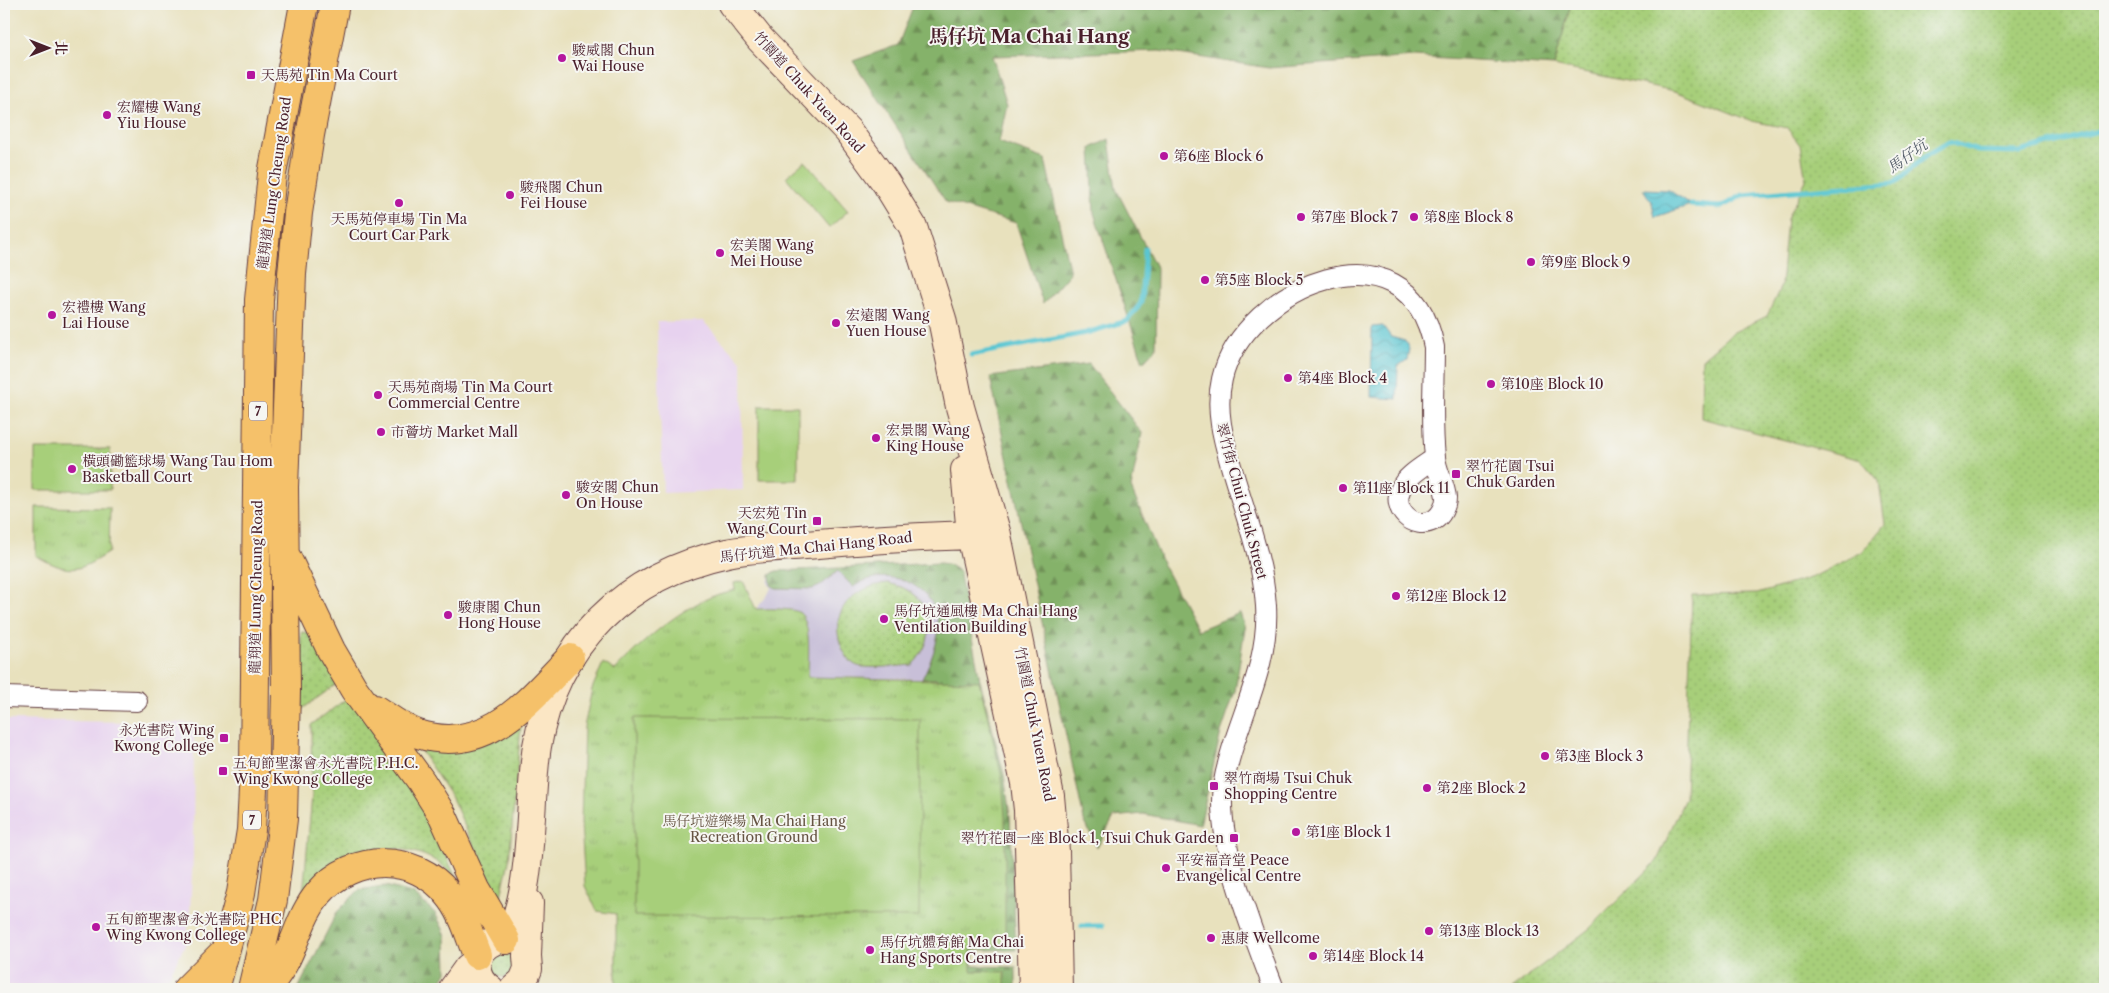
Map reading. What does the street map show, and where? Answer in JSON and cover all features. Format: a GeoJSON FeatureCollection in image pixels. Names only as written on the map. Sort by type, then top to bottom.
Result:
{"type":"FeatureCollection","features":[{"type":"Feature","properties":{"kind":"highway","name":"龍翔道 Lung Cheung Road"},"geometry":{"type":"LineString","coordinates":[[215,989],[242,894],[252,817],[261,267],[272,174],[304,4]]}},
{"type":"Feature","properties":{"kind":"highway","name":"龍翔道 Lung Cheung Road"},"geometry":{"type":"LineString","coordinates":[[252,989],[272,900],[283,819],[286,691],[284,552],[288,347],[295,237],[316,93],[335,4]]}},
{"type":"Feature","properties":{"kind":"highway"},"geometry":{"type":"LineString","coordinates":[[284,552],[331,650],[361,700],[421,781],[443,816],[476,889],[522,970]]}},
{"type":"Feature","properties":{"kind":"highway"},"geometry":{"type":"LineString","coordinates":[[361,700],[418,734],[441,738],[470,736],[484,733],[508,720],[570,658]]}},
{"type":"Feature","properties":{"kind":"highway"},"geometry":{"type":"LineString","coordinates":[[266,989],[285,961],[304,917],[319,893],[335,878],[364,864],[385,862],[405,865],[423,872],[440,884],[454,902],[476,959]]}},
{"type":"Feature","properties":{"kind":"highway"},"geometry":{"type":"LineString","coordinates":[[187,989],[227,947]]}},
{"type":"Feature","properties":{"kind":"main road","name":"竹園道 Chuk Yuen Road"},"geometry":{"type":"LineString","coordinates":[[732,4],[760,39],[848,131],[886,183],[913,227],[942,319],[984,535],[1025,783],[1030,837],[1033,989]]}},
{"type":"Feature","properties":{"kind":"main road","name":"竹園道 Chuk Yuen Road"},"geometry":{"type":"LineString","coordinates":[[984,535],[1050,796],[1055,851],[1058,989]]}},
{"type":"Feature","properties":{"kind":"main road","name":"馬仔坑道 Ma Chai Hang Road"},"geometry":{"type":"LineString","coordinates":[[522,970],[518,915],[524,880],[539,737],[552,695],[570,658],[589,632],[624,598],[644,584],[673,570],[704,559],[752,550],[984,535]]}},
{"type":"Feature","properties":{"kind":"main road"},"geometry":{"type":"LineString","coordinates":[[453,989],[487,944],[522,970]]}},
{"type":"Feature","properties":{"kind":"main road"},"geometry":{"type":"LineString","coordinates":[[476,959],[478,978],[490,989]]}},
{"type":"Feature","properties":{"kind":"street","name":"翠竹街 Chui Chuk Street"},"geometry":{"type":"LineString","coordinates":[[1274,989],[1230,859],[1224,822],[1223,790],[1226,773],[1258,675],[1266,622],[1260,567],[1220,422],[1221,382],[1230,356],[1245,333],[1263,314],[1290,296],[1314,285],[1350,274],[1375,276],[1397,286],[1412,297],[1431,329],[1434,347],[1435,458]]}},
{"type":"Feature","properties":{"kind":"street"},"geometry":{"type":"LineString","coordinates":[[4,697],[138,701]]}},
{"type":"Feature","properties":{"kind":"shaded area"},"geometry":{"type":"Polygon","coordinates":[[[703,321],[742,362],[743,490],[663,493],[657,322],[703,321]]]}},
{"type":"Feature","properties":{"kind":"shaded area","name":"馬仔坑通風樓 Ma Chai Hang Ventilation Building"},"geometry":{"type":"Polygon","coordinates":[[[948,564],[959,571],[980,680],[808,677],[807,626],[756,609],[767,596],[771,588],[768,583],[770,575],[776,571],[948,564]]]}},
{"type":"Feature","properties":{"kind":"shaded area"},"geometry":{"type":"Polygon","coordinates":[[[4,720],[194,723],[193,856],[190,911],[186,943],[168,978],[146,988],[4,986],[4,720]]]}},
{"type":"Feature","properties":{"kind":"green space"},"geometry":{"type":"Polygon","coordinates":[[[914,4],[1571,4],[1554,66],[1414,57],[1269,68],[1159,51],[992,56],[1007,104],[999,142],[1045,159],[1070,273],[1043,304],[1016,223],[946,202],[853,61],[898,45],[914,4]]]}},
{"type":"Feature","properties":{"kind":"green space"},"geometry":{"type":"Polygon","coordinates":[[[1571,4],[2105,4],[2105,989],[1511,989],[1589,929],[1657,861],[1685,798],[1692,595],[1757,594],[1813,577],[1862,552],[1885,524],[1879,481],[1861,460],[1701,418],[1702,359],[1732,333],[1767,316],[1781,286],[1787,219],[1806,180],[1800,145],[1787,128],[1752,121],[1675,91],[1554,66],[1571,4]]]}},
{"type":"Feature","properties":{"kind":"green space"},"geometry":{"type":"Polygon","coordinates":[[[1109,139],[1116,189],[1157,269],[1156,348],[1143,362],[1094,213],[1091,148],[1109,139]]]}},
{"type":"Feature","properties":{"kind":"green space"},"geometry":{"type":"Polygon","coordinates":[[[805,161],[848,211],[829,228],[786,177],[805,161]]]}},
{"type":"Feature","properties":{"kind":"green space"},"geometry":{"type":"Polygon","coordinates":[[[1089,364],[1142,433],[1131,488],[1163,565],[1198,630],[1240,613],[1245,628],[1235,691],[1221,732],[1200,825],[1143,814],[1114,817],[1097,848],[1084,820],[990,377],[1089,364]]]}},
{"type":"Feature","properties":{"kind":"green space"},"geometry":{"type":"Polygon","coordinates":[[[759,406],[798,406],[798,480],[759,480],[759,406]]]}},
{"type":"Feature","properties":{"kind":"green space","name":"橫頭磡籃球場 Wang Tau Hom Basketball Court"},"geometry":{"type":"Polygon","coordinates":[[[35,449],[110,449],[110,490],[35,490],[35,449]]]}},
{"type":"Feature","properties":{"kind":"green space"},"geometry":{"type":"Polygon","coordinates":[[[36,507],[110,508],[109,552],[89,564],[73,569],[57,566],[36,556],[36,507]]]}},
{"type":"Feature","properties":{"kind":"green space"},"geometry":{"type":"Polygon","coordinates":[[[948,564],[959,571],[980,680],[1004,775],[1010,816],[1016,950],[974,950],[973,966],[1016,967],[1016,989],[963,989],[937,679],[922,679],[932,656],[938,632],[937,616],[928,597],[911,584],[891,578],[870,579],[853,587],[838,571],[820,586],[813,589],[775,588],[771,585],[770,575],[776,571],[948,564]]]}},
{"type":"Feature","properties":{"kind":"green space","name":"馬仔坑遊樂場 Ma Chai Hang Recreation Ground"},"geometry":{"type":"Polygon","coordinates":[[[743,581],[756,609],[786,609],[801,614],[807,630],[809,651],[808,677],[979,681],[1002,778],[1005,817],[1005,946],[971,946],[971,971],[1005,972],[1005,989],[616,989],[616,914],[597,911],[585,886],[581,823],[584,727],[592,689],[603,663],[615,670],[640,645],[670,621],[702,601],[718,594],[735,590],[734,583],[743,581]]]}},
{"type":"Feature","properties":{"kind":"green space","name":"馬仔坑通風樓 Ma Chai Hang Ventilation Building"},"geometry":{"type":"Polygon","coordinates":[[[888,583],[906,589],[924,605],[928,615],[929,626],[925,647],[912,665],[862,667],[855,665],[843,650],[839,637],[838,624],[840,614],[853,596],[863,590],[888,583]]]}},
{"type":"Feature","properties":{"kind":"green space"},"geometry":{"type":"Polygon","coordinates":[[[301,632],[311,633],[338,683],[301,710],[301,632]]]}},
{"type":"Feature","properties":{"kind":"green space"},"geometry":{"type":"Polygon","coordinates":[[[350,696],[416,788],[456,878],[441,865],[425,856],[411,851],[380,849],[351,856],[337,863],[321,874],[303,894],[312,795],[311,725],[350,696]]]}},
{"type":"Feature","properties":{"kind":"green space"},"geometry":{"type":"Polygon","coordinates":[[[634,718],[920,719],[919,917],[634,916],[634,718]]]}},
{"type":"Feature","properties":{"kind":"green space"},"geometry":{"type":"Polygon","coordinates":[[[520,725],[509,861],[500,900],[452,798],[421,751],[423,747],[520,725]]]}},
{"type":"Feature","properties":{"kind":"green space"},"geometry":{"type":"Polygon","coordinates":[[[386,886],[414,894],[435,913],[446,935],[447,972],[437,989],[298,989],[337,912],[359,890],[386,886]]]}},
{"type":"Feature","properties":{"kind":"green space"},"geometry":{"type":"Polygon","coordinates":[[[503,951],[512,955],[516,964],[512,973],[503,977],[494,973],[490,964],[494,955],[503,951]]]}},
{"type":"Feature","properties":{"kind":"water"},"geometry":{"type":"Polygon","coordinates":[[[1643,189],[1669,190],[1691,205],[1655,217],[1652,203],[1643,189]]]}},
{"type":"Feature","properties":{"kind":"water"},"geometry":{"type":"Polygon","coordinates":[[[1383,326],[1391,337],[1405,341],[1409,349],[1407,360],[1398,366],[1397,399],[1371,397],[1372,327],[1383,326]]]}},
{"type":"Feature","properties":{"kind":"waterway","name":"馬仔坑"},"geometry":{"type":"LineString","coordinates":[[1691,205],[1721,207],[1743,195],[1895,183],[1927,155],[1949,142],[1978,151],[2020,152],[2098,131],[2105,131]]}},
{"type":"Feature","properties":{"kind":"waterway"},"geometry":{"type":"LineString","coordinates":[[971,355],[1086,333],[1127,321],[1141,303],[1145,248]]}},
{"type":"Feature","properties":{"kind":"waterway"},"geometry":{"type":"LineString","coordinates":[[1082,926],[1102,926]]}},
{"type":"Feature","properties":{"kind":"place","name":"駿威閣 Chun Wai House"},"geometry":{"type":"Point","coordinates":[562,58]}},
{"type":"Feature","properties":{"kind":"place","name":"天馬苑 Tin Ma Court"},"geometry":{"type":"Point","coordinates":[251,75]}},
{"type":"Feature","properties":{"kind":"place","name":"宏耀樓 Wang Yiu House"},"geometry":{"type":"Point","coordinates":[107,115]}},
{"type":"Feature","properties":{"kind":"place","name":"第6座 Block 6"},"geometry":{"type":"Point","coordinates":[1164,156]}},
{"type":"Feature","properties":{"kind":"place","name":"駿飛閣 Chun Fei House"},"geometry":{"type":"Point","coordinates":[510,195]}},
{"type":"Feature","properties":{"kind":"place","name":"天馬苑停車場 Tin Ma Court Car Park"},"geometry":{"type":"Point","coordinates":[399,203]}},
{"type":"Feature","properties":{"kind":"place","name":"第7座 Block 7"},"geometry":{"type":"Point","coordinates":[1301,217]}},
{"type":"Feature","properties":{"kind":"place","name":"第8座 Block 8"},"geometry":{"type":"Point","coordinates":[1414,217]}},
{"type":"Feature","properties":{"kind":"place","name":"宏美閣 Wang Mei House"},"geometry":{"type":"Point","coordinates":[720,253]}},
{"type":"Feature","properties":{"kind":"place","name":"第9座 Block 9"},"geometry":{"type":"Point","coordinates":[1531,262]}},
{"type":"Feature","properties":{"kind":"place","name":"第5座 Block 5"},"geometry":{"type":"Point","coordinates":[1205,280]}},
{"type":"Feature","properties":{"kind":"place","name":"宏禮樓 Wang Lai House"},"geometry":{"type":"Point","coordinates":[52,315]}},
{"type":"Feature","properties":{"kind":"place","name":"宏遠閣 Wang Yuen House"},"geometry":{"type":"Point","coordinates":[836,323]}},
{"type":"Feature","properties":{"kind":"place","name":"第4座 Block 4"},"geometry":{"type":"Point","coordinates":[1288,378]}},
{"type":"Feature","properties":{"kind":"place","name":"第10座 Block 10"},"geometry":{"type":"Point","coordinates":[1491,384]}},
{"type":"Feature","properties":{"kind":"place","name":"天馬苑商場 Tin Ma Court Commercial Centre"},"geometry":{"type":"Point","coordinates":[378,395]}},
{"type":"Feature","properties":{"kind":"place","name":"市薈坊 Market Mall"},"geometry":{"type":"Point","coordinates":[381,432]}},
{"type":"Feature","properties":{"kind":"place","name":"宏景閣 Wang King House"},"geometry":{"type":"Point","coordinates":[876,438]}},
{"type":"Feature","properties":{"kind":"place","name":"橫頭磡籃球場 Wang Tau Hom Basketball Court"},"geometry":{"type":"Point","coordinates":[72,469]}},
{"type":"Feature","properties":{"kind":"place","name":"翠竹花園 Tsui Chuk Garden"},"geometry":{"type":"Point","coordinates":[1456,474]}},
{"type":"Feature","properties":{"kind":"place","name":"第11座 Block 11"},"geometry":{"type":"Point","coordinates":[1343,488]}},
{"type":"Feature","properties":{"kind":"place","name":"駿安閣 Chun On House"},"geometry":{"type":"Point","coordinates":[566,495]}},
{"type":"Feature","properties":{"kind":"place","name":"天宏苑 Tin Wang Court"},"geometry":{"type":"Point","coordinates":[817,521]}},
{"type":"Feature","properties":{"kind":"place","name":"第12座 Block 12"},"geometry":{"type":"Point","coordinates":[1396,596]}},
{"type":"Feature","properties":{"kind":"place","name":"駿康閣 Chun Hong House"},"geometry":{"type":"Point","coordinates":[448,615]}},
{"type":"Feature","properties":{"kind":"place","name":"馬仔坑通風樓 Ma Chai Hang Ventilation Building"},"geometry":{"type":"Point","coordinates":[884,619]}},
{"type":"Feature","properties":{"kind":"place","name":"永光書院 Wing Kwong College"},"geometry":{"type":"Point","coordinates":[224,738]}},
{"type":"Feature","properties":{"kind":"place","name":"第3座 Block 3"},"geometry":{"type":"Point","coordinates":[1545,756]}},
{"type":"Feature","properties":{"kind":"place","name":"五旬節聖潔會永光書院 P.H.C. Wing Kwong College"},"geometry":{"type":"Point","coordinates":[223,771]}},
{"type":"Feature","properties":{"kind":"place","name":"翠竹商場 Tsui Chuk Shopping Centre"},"geometry":{"type":"Point","coordinates":[1214,786]}},
{"type":"Feature","properties":{"kind":"place","name":"第2座 Block 2"},"geometry":{"type":"Point","coordinates":[1427,788]}},
{"type":"Feature","properties":{"kind":"place","name":"第1座 Block 1"},"geometry":{"type":"Point","coordinates":[1296,832]}},
{"type":"Feature","properties":{"kind":"place","name":"翠竹花園一座 Block 1, Tsui Chuk Garden"},"geometry":{"type":"Point","coordinates":[1234,838]}},
{"type":"Feature","properties":{"kind":"place","name":"平安福音堂 Peace Evangelical Centre"},"geometry":{"type":"Point","coordinates":[1166,868]}},
{"type":"Feature","properties":{"kind":"place","name":"五旬節聖潔會永光書院 PHC Wing Kwong College"},"geometry":{"type":"Point","coordinates":[96,927]}},
{"type":"Feature","properties":{"kind":"place","name":"第13座 Block 13"},"geometry":{"type":"Point","coordinates":[1429,931]}},
{"type":"Feature","properties":{"kind":"place","name":"惠康 Wellcome"},"geometry":{"type":"Point","coordinates":[1211,938]}},
{"type":"Feature","properties":{"kind":"place","name":"馬仔坑體育館 Ma Chai Hang Sports Centre"},"geometry":{"type":"Point","coordinates":[870,950]}},
{"type":"Feature","properties":{"kind":"place","name":"第14座 Block 14"},"geometry":{"type":"Point","coordinates":[1313,956]}},
{"type":"Feature","properties":{"kind":"district","name":"馬仔坑 Ma Chai Hang"},"geometry":{"type":"Point","coordinates":[1029,36]}}]}
